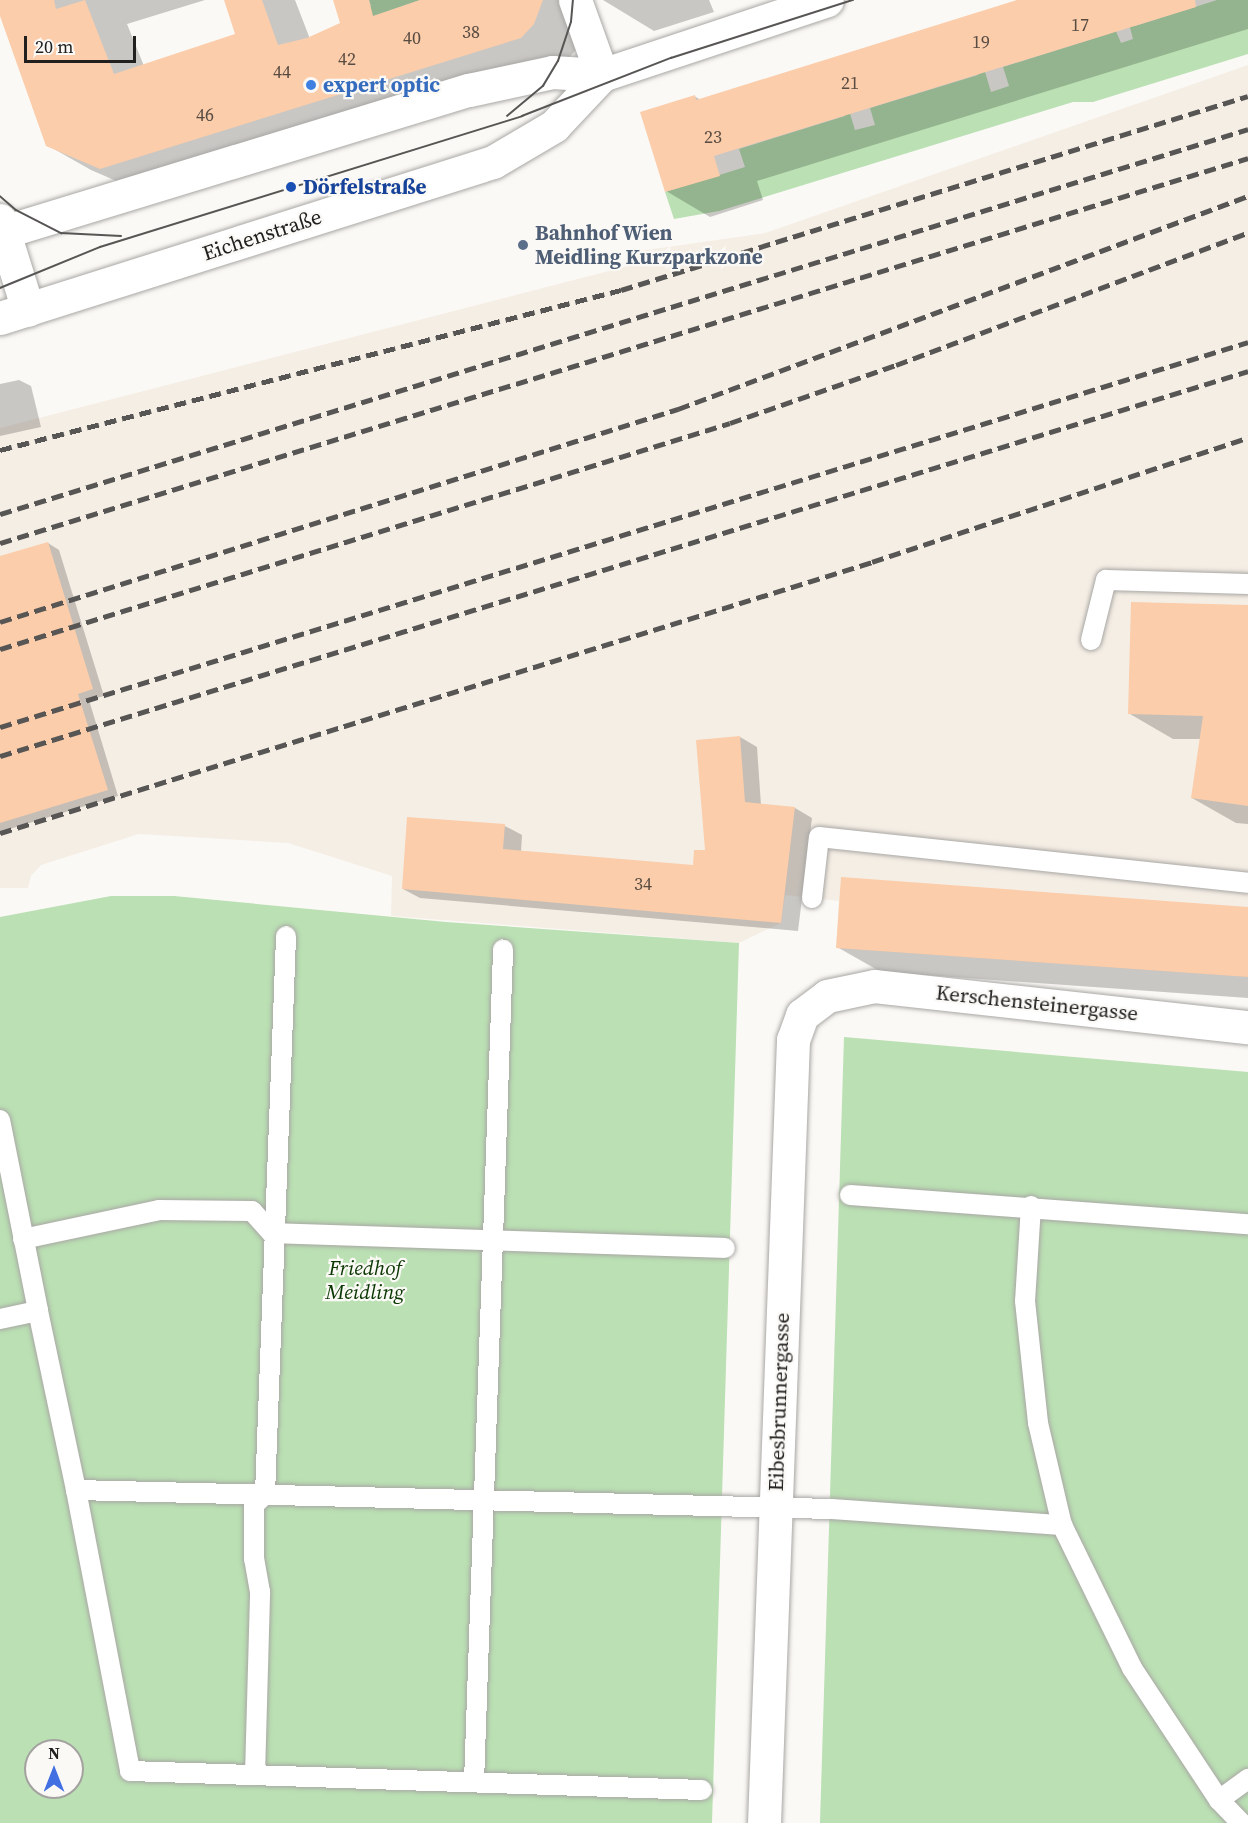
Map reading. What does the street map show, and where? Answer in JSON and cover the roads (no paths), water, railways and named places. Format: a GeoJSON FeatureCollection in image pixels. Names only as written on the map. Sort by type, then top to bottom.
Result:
{"type":"FeatureCollection","features":[{"type":"Feature","properties":{"kind":"main road"},"geometry":{"type":"LineString","coordinates":[[575,0],[602,75]]}},
{"type":"Feature","properties":{"kind":"main road","name":"Eichenstraße"},"geometry":{"type":"LineString","coordinates":[[2,228],[469,90],[552,72],[602,75],[827,0]]}},
{"type":"Feature","properties":{"kind":"main road","name":"Eichenstraße"},"geometry":{"type":"LineString","coordinates":[[14,314],[492,162],[554,126],[602,75]]}},
{"type":"Feature","properties":{"kind":"main road"},"geometry":{"type":"LineString","coordinates":[[2,228],[14,314]]}},
{"type":"Feature","properties":{"kind":"main road","name":"Kerschensteinergasse"},"geometry":{"type":"LineString","coordinates":[[827,996],[874,986],[1248,1027]]}},
{"type":"Feature","properties":{"kind":"main road","name":"Eibesbrunnergasse"},"geometry":{"type":"LineString","coordinates":[[764,1823],[793,1040],[802,1015],[827,996]]}},
{"type":"Feature","properties":{"kind":"lane"},"geometry":{"type":"LineString","coordinates":[[1091,640],[1106,580],[1248,584]]}},
{"type":"Feature","properties":{"kind":"lane"},"geometry":{"type":"LineString","coordinates":[[812,898],[819,837],[1248,883]]}},
{"type":"Feature","properties":{"kind":"lane"},"geometry":{"type":"LineString","coordinates":[[255,1776],[260,1593],[254,1559],[254,1505],[265,1494],[272,1233],[286,936]]}},
{"type":"Feature","properties":{"kind":"lane"},"geometry":{"type":"LineString","coordinates":[[474,1782],[502,950]]}},
{"type":"Feature","properties":{"kind":"lane"},"geometry":{"type":"LineString","coordinates":[[0,1120],[76,1490],[130,1771],[702,1790]]}},
{"type":"Feature","properties":{"kind":"lane"},"geometry":{"type":"LineString","coordinates":[[850,1195],[1031,1206],[1248,1224]]}},
{"type":"Feature","properties":{"kind":"lane"},"geometry":{"type":"LineString","coordinates":[[1031,1206],[1025,1301],[1038,1423],[1062,1525],[1132,1668],[1219,1800],[1241,1823]]}},
{"type":"Feature","properties":{"kind":"lane"},"geometry":{"type":"LineString","coordinates":[[23,1239],[159,1210],[252,1211],[272,1233],[725,1248]]}},
{"type":"Feature","properties":{"kind":"lane"},"geometry":{"type":"LineString","coordinates":[[0,1319],[38,1311]]}},
{"type":"Feature","properties":{"kind":"lane"},"geometry":{"type":"LineString","coordinates":[[76,1490],[775,1507],[1062,1525]]}},
{"type":"Feature","properties":{"kind":"lane"},"geometry":{"type":"LineString","coordinates":[[1219,1800],[1248,1779]]}},
{"type":"Feature","properties":{"kind":"tram line"},"geometry":{"type":"LineString","coordinates":[[507,116],[543,86],[558,61],[571,22],[573,0]]}},
{"type":"Feature","properties":{"kind":"tram line"},"geometry":{"type":"LineString","coordinates":[[0,288],[100,247],[522,116],[671,58],[853,0]]}},
{"type":"Feature","properties":{"kind":"tram line"},"geometry":{"type":"LineString","coordinates":[[0,196],[16,210],[61,233],[121,236]]}},
{"type":"Feature","properties":{"kind":"railway"},"geometry":{"type":"LineString","coordinates":[[0,450],[621,290],[1248,96]]}},
{"type":"Feature","properties":{"kind":"railway"},"geometry":{"type":"LineString","coordinates":[[0,514],[1248,129]]}},
{"type":"Feature","properties":{"kind":"railway"},"geometry":{"type":"LineString","coordinates":[[0,543],[1248,158]]}},
{"type":"Feature","properties":{"kind":"railway"},"geometry":{"type":"LineString","coordinates":[[0,622],[678,409],[1248,196]]}},
{"type":"Feature","properties":{"kind":"railway"},"geometry":{"type":"LineString","coordinates":[[0,649],[730,423],[896,365],[1248,233]]}},
{"type":"Feature","properties":{"kind":"railway"},"geometry":{"type":"LineString","coordinates":[[0,727],[1248,342]]}},
{"type":"Feature","properties":{"kind":"railway"},"geometry":{"type":"LineString","coordinates":[[0,756],[1248,371]]}},
{"type":"Feature","properties":{"kind":"railway"},"geometry":{"type":"LineString","coordinates":[[0,833],[872,562],[1248,438]]}},
{"type":"Feature","properties":{"kind":"place","name":"expert optic"},"geometry":{"type":"Point","coordinates":[311,85]}},
{"type":"Feature","properties":{"kind":"place","name":"Dörfelstraße"},"geometry":{"type":"Point","coordinates":[291,187]}},
{"type":"Feature","properties":{"kind":"place","name":"Bahnhof Wien Meidling Kurzparkzone"},"geometry":{"type":"Point","coordinates":[523,245]}},
{"type":"Feature","properties":{"kind":"park label","name":"Friedhof Meidling"},"geometry":{"type":"Point","coordinates":[365,1280]}}]}
